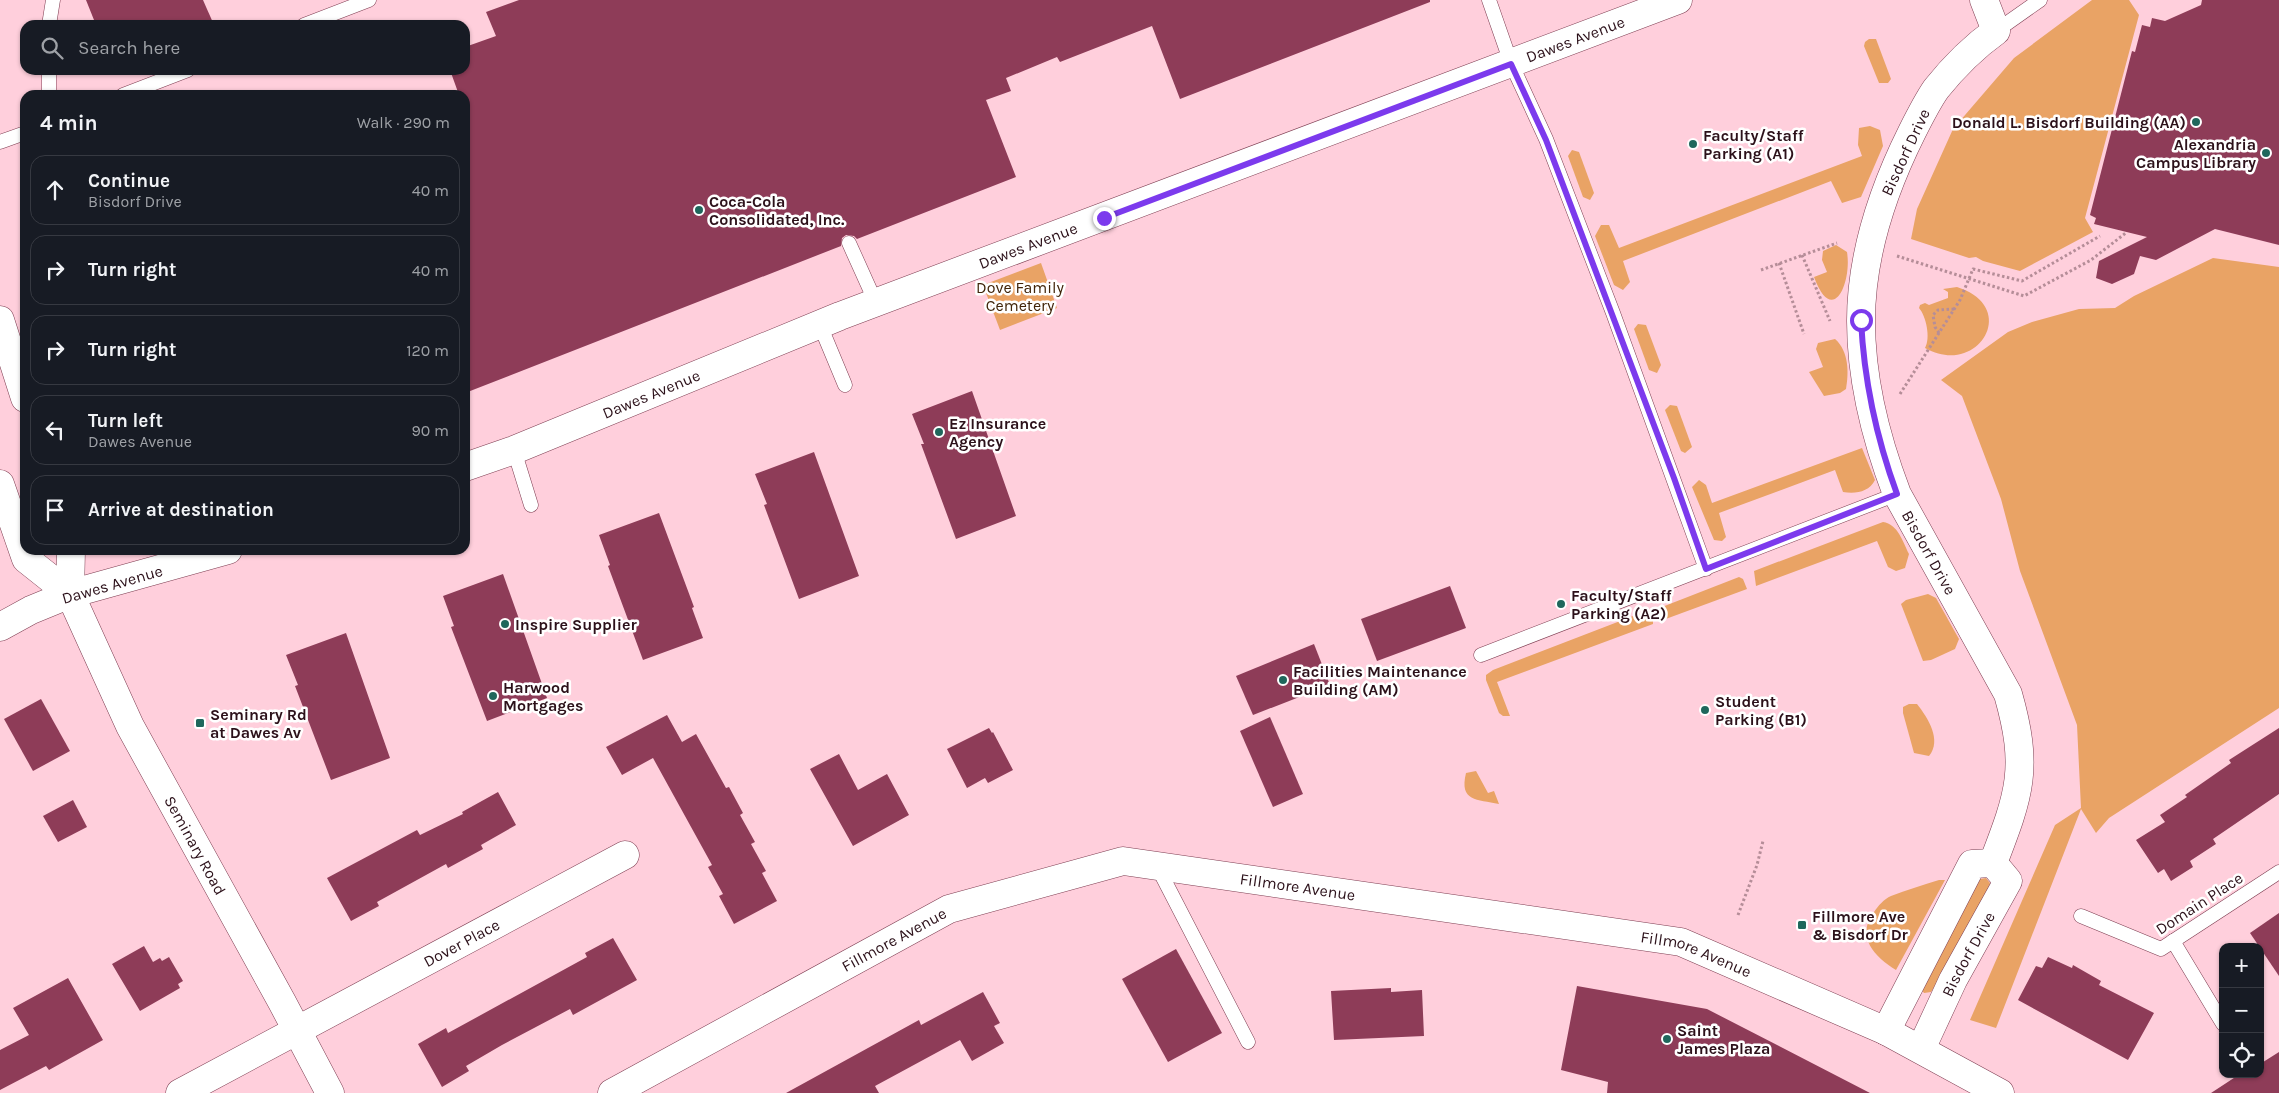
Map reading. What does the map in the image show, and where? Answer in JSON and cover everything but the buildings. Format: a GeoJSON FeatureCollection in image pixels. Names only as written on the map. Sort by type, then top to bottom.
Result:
{"type":"FeatureCollection","features":[{"type":"Feature","properties":{"kind":"street","name":"Dawes Avenue"},"geometry":{"type":"LineString","coordinates":[[470,465],[514,450],[876,303],[1678,0]]}},
{"type":"Feature","properties":{"kind":"street"},"geometry":{"type":"LineString","coordinates":[[1984,0],[1996,31]]}},
{"type":"Feature","properties":{"kind":"street","name":"Bisdorf Drive"},"geometry":{"type":"LineString","coordinates":[[1921,1049],[1953,980],[2008,881],[1993,863],[2014,809],[2020,780],[2021,759],[2018,727],[2008,694],[1897,494],[1884,461],[1864,363],[1861,320],[1870,250],[1889,182],[1932,96],[1979,44],[1996,31]]}},
{"type":"Feature","properties":{"kind":"street"},"geometry":{"type":"LineString","coordinates":[[0,320],[20,382]]}},
{"type":"Feature","properties":{"kind":"street","name":"Seminary Road"},"geometry":{"type":"LineString","coordinates":[[0,484],[20,542]]}},
{"type":"Feature","properties":{"kind":"street","name":"Seminary Road"},"geometry":{"type":"LineString","coordinates":[[25,555],[26,559],[70,594]]}},
{"type":"Feature","properties":{"kind":"street","name":"Seminary Road"},"geometry":{"type":"LineString","coordinates":[[71,555],[70,594],[130,726],[330,1093]]}},
{"type":"Feature","properties":{"kind":"street","name":"Dawes Avenue"},"geometry":{"type":"LineString","coordinates":[[0,627],[31,610],[70,594],[210,555]]}},
{"type":"Feature","properties":{"kind":"street","name":"Dover Place"},"geometry":{"type":"LineString","coordinates":[[297,1030],[625,855]]}},
{"type":"Feature","properties":{"kind":"street","name":"Fillmore Avenue"},"geometry":{"type":"LineString","coordinates":[[612,1093],[949,909],[1123,861],[1681,942],[1886,1030],[2000,1093]]}},
{"type":"Feature","properties":{"kind":"street"},"geometry":{"type":"LineString","coordinates":[[1886,1030],[1972,864],[1993,863]]}},
{"type":"Feature","properties":{"kind":"street"},"geometry":{"type":"LineString","coordinates":[[180,1093],[297,1030]]}},
{"type":"Feature","properties":{"kind":"lane"},"geometry":{"type":"LineString","coordinates":[[50,20],[53,0]]}},
{"type":"Feature","properties":{"kind":"lane"},"geometry":{"type":"LineString","coordinates":[[317,20],[369,0]]}},
{"type":"Feature","properties":{"kind":"lane"},"geometry":{"type":"LineString","coordinates":[[1489,0],[1511,64],[1546,140],[1671,468],[1706,569]]}},
{"type":"Feature","properties":{"kind":"lane"},"geometry":{"type":"LineString","coordinates":[[1996,31],[2040,0]]}},
{"type":"Feature","properties":{"kind":"lane"},"geometry":{"type":"LineString","coordinates":[[49,75],[49,90]]}},
{"type":"Feature","properties":{"kind":"lane"},"geometry":{"type":"LineString","coordinates":[[136,90],[175,75]]}},
{"type":"Feature","properties":{"kind":"lane"},"geometry":{"type":"LineString","coordinates":[[0,142],[20,135]]}},
{"type":"Feature","properties":{"kind":"lane"},"geometry":{"type":"LineString","coordinates":[[849,242],[876,303]]}},
{"type":"Feature","properties":{"kind":"lane"},"geometry":{"type":"LineString","coordinates":[[820,325],[845,385]]}},
{"type":"Feature","properties":{"kind":"lane"},"geometry":{"type":"LineString","coordinates":[[514,450],[531,505]]}},
{"type":"Feature","properties":{"kind":"lane"},"geometry":{"type":"LineString","coordinates":[[1481,655],[1897,494]]}},
{"type":"Feature","properties":{"kind":"lane"},"geometry":{"type":"LineString","coordinates":[[1157,866],[1248,1042]]}},
{"type":"Feature","properties":{"kind":"lane","name":"Domain Place"},"geometry":{"type":"LineString","coordinates":[[2081,916],[2161,949],[2279,872]]}},
{"type":"Feature","properties":{"kind":"lane"},"geometry":{"type":"LineString","coordinates":[[2173,941],[2219,1017]]}},
{"type":"Feature","properties":{"kind":"path"},"geometry":{"type":"LineString","coordinates":[[1892,255],[2024,296],[2091,260],[2127,232]]}},
{"type":"Feature","properties":{"kind":"path"},"geometry":{"type":"LineString","coordinates":[[1900,394],[1954,309],[1973,268],[2022,281],[2100,236]]}},
{"type":"Feature","properties":{"kind":"path"},"geometry":{"type":"LineString","coordinates":[[1762,270],[1837,242]]}},
{"type":"Feature","properties":{"kind":"path"},"geometry":{"type":"LineString","coordinates":[[1802,255],[1831,324]]}},
{"type":"Feature","properties":{"kind":"path"},"geometry":{"type":"LineString","coordinates":[[1779,263],[1804,334]]}},
{"type":"Feature","properties":{"kind":"path"},"geometry":{"type":"LineString","coordinates":[[1939,333],[1935,327],[1933,315],[1938,310],[1954,309]]}},
{"type":"Feature","properties":{"kind":"path"},"geometry":{"type":"LineString","coordinates":[[1738,915],[1757,865],[1763,841]]}},
{"type":"Feature","properties":{"kind":"green space"},"geometry":{"type":"Polygon","coordinates":[[[2092,0],[2129,0],[2139,15],[2085,218],[2093,232],[2020,271],[1983,261],[1976,257],[1969,258],[1911,239],[1917,209],[1953,129],[2014,58],[2092,0]]]}},
{"type":"Feature","properties":{"kind":"green space"},"geometry":{"type":"Polygon","coordinates":[[[1869,39],[1876,39],[1891,79],[1888,83],[1879,83],[1864,46],[1865,42],[1869,39]]]}},
{"type":"Feature","properties":{"kind":"green space"},"geometry":{"type":"Polygon","coordinates":[[[1870,126],[1880,130],[1883,146],[1861,197],[1842,203],[1831,181],[1623,261],[1630,282],[1623,290],[1614,285],[1595,236],[1601,225],[1609,225],[1619,248],[1862,156],[1858,145],[1859,128],[1870,126]]]}},
{"type":"Feature","properties":{"kind":"green space"},"geometry":{"type":"Polygon","coordinates":[[[1572,150],[1579,152],[1594,193],[1590,200],[1583,197],[1568,156],[1572,150]]]}},
{"type":"Feature","properties":{"kind":"green space"},"geometry":{"type":"Polygon","coordinates":[[[1836,245],[1847,252],[1847,276],[1840,295],[1834,299],[1828,299],[1821,292],[1814,277],[1827,272],[1822,260],[1823,251],[1836,245]]]}},
{"type":"Feature","properties":{"kind":"green space"},"geometry":{"type":"Polygon","coordinates":[[[2213,258],[2279,267],[2279,708],[2109,818],[2096,833],[2081,809],[1996,1028],[1970,1020],[2055,825],[2081,808],[2077,725],[2020,571],[2001,499],[1962,396],[1941,380],[2008,332],[2032,322],[2079,309],[2115,308],[2134,296],[2213,258]]]}},
{"type":"Feature","properties":{"kind":"green space","name":"Dove Family Cemetery"},"geometry":{"type":"Polygon","coordinates":[[[1041,263],[1057,308],[1000,330],[983,285],[1041,263]]]}},
{"type":"Feature","properties":{"kind":"green space"},"geometry":{"type":"Polygon","coordinates":[[[1957,287],[1976,297],[1986,309],[1989,323],[1985,336],[1975,347],[1961,354],[1944,355],[1925,348],[1928,339],[1927,327],[1924,316],[1919,308],[1920,305],[1925,303],[1929,305],[1948,298],[1948,292],[1943,289],[1957,287]]]}},
{"type":"Feature","properties":{"kind":"green space"},"geometry":{"type":"Polygon","coordinates":[[[1638,324],[1646,325],[1661,365],[1657,373],[1649,370],[1634,329],[1638,324]]]}},
{"type":"Feature","properties":{"kind":"green space"},"geometry":{"type":"Polygon","coordinates":[[[1835,339],[1840,344],[1847,362],[1848,376],[1846,389],[1840,393],[1824,396],[1809,372],[1823,367],[1816,349],[1818,343],[1835,339]]]}},
{"type":"Feature","properties":{"kind":"green space"},"geometry":{"type":"Polygon","coordinates":[[[1670,405],[1677,406],[1692,447],[1685,453],[1681,451],[1665,410],[1670,405]]]}},
{"type":"Feature","properties":{"kind":"green space"},"geometry":{"type":"Polygon","coordinates":[[[1862,448],[1875,480],[1866,490],[1853,493],[1843,492],[1835,470],[1719,513],[1726,537],[1722,541],[1714,540],[1692,487],[1699,480],[1706,485],[1712,503],[1862,448]]]}},
{"type":"Feature","properties":{"kind":"green space"},"geometry":{"type":"Polygon","coordinates":[[[1883,522],[1893,526],[1902,539],[1909,554],[1905,568],[1896,571],[1888,567],[1877,541],[1756,586],[1754,571],[1883,522]]]}},
{"type":"Feature","properties":{"kind":"green space"},"geometry":{"type":"Polygon","coordinates":[[[1739,577],[1743,579],[1747,589],[1663,620],[1662,607],[1739,577]]]}},
{"type":"Feature","properties":{"kind":"green space"},"geometry":{"type":"Polygon","coordinates":[[[1928,594],[1936,598],[1959,639],[1955,649],[1931,660],[1923,661],[1901,604],[1906,600],[1928,594]]]}},
{"type":"Feature","properties":{"kind":"green space"},"geometry":{"type":"Polygon","coordinates":[[[1641,613],[1649,613],[1653,617],[1653,624],[1497,682],[1510,716],[1503,716],[1499,713],[1486,680],[1486,675],[1493,670],[1641,613]]]}},
{"type":"Feature","properties":{"kind":"green space"},"geometry":{"type":"Polygon","coordinates":[[[1909,704],[1917,704],[1932,729],[1934,743],[1933,750],[1929,756],[1914,753],[1903,713],[1903,707],[1909,704]]]}},
{"type":"Feature","properties":{"kind":"green space"},"geometry":{"type":"Polygon","coordinates":[[[1476,771],[1488,793],[1494,791],[1499,804],[1477,800],[1468,794],[1465,789],[1466,773],[1476,771]]]}},
{"type":"Feature","properties":{"kind":"green space"},"geometry":{"type":"Polygon","coordinates":[[[1986,878],[1990,883],[1989,888],[1933,989],[1931,992],[1924,993],[1921,989],[1980,879],[1986,878]]]}},
{"type":"Feature","properties":{"kind":"green space"},"geometry":{"type":"Polygon","coordinates":[[[1939,880],[1945,880],[1896,970],[1881,959],[1870,946],[1866,930],[1869,921],[1877,907],[1888,897],[1939,880]]]}},
{"type":"Feature","properties":{"kind":"place","name":"Donald L. Bisdorf Building (AA)"},"geometry":{"type":"Point","coordinates":[2196,122]}},
{"type":"Feature","properties":{"kind":"place","name":"Faculty/Staff Parking (A1)"},"geometry":{"type":"Point","coordinates":[1693,144]}},
{"type":"Feature","properties":{"kind":"place","name":"Alexandria Campus Library"},"geometry":{"type":"Point","coordinates":[2266,153]}},
{"type":"Feature","properties":{"kind":"place","name":"Coca-Cola Consolidated, Inc."},"geometry":{"type":"Point","coordinates":[699,210]}},
{"type":"Feature","properties":{"kind":"place","name":"Ez Insurance Agency"},"geometry":{"type":"Point","coordinates":[939,432]}},
{"type":"Feature","properties":{"kind":"place","name":"Faculty/Staff Parking (A2)"},"geometry":{"type":"Point","coordinates":[1561,604]}},
{"type":"Feature","properties":{"kind":"place","name":"Inspire Supplier"},"geometry":{"type":"Point","coordinates":[505,624]}},
{"type":"Feature","properties":{"kind":"place","name":"Facilities Maintenance Building (AM)"},"geometry":{"type":"Point","coordinates":[1283,680]}},
{"type":"Feature","properties":{"kind":"place","name":"Harwood Mortgages"},"geometry":{"type":"Point","coordinates":[493,696]}},
{"type":"Feature","properties":{"kind":"place","name":"Student Parking (B1)"},"geometry":{"type":"Point","coordinates":[1705,710]}},
{"type":"Feature","properties":{"kind":"place","name":"Seminary Rd at Dawes Av"},"geometry":{"type":"Point","coordinates":[200,723]}},
{"type":"Feature","properties":{"kind":"place","name":"Fillmore Ave & Bisdorf Dr"},"geometry":{"type":"Point","coordinates":[1802,925]}},
{"type":"Feature","properties":{"kind":"place","name":"Saint James Plaza"},"geometry":{"type":"Point","coordinates":[1667,1039]}},
{"type":"Feature","properties":{"kind":"route"},"geometry":{"type":"LineString","coordinates":[[1104,218],[1511,64],[1546,140],[1613,313],[1706,569],[1897,494],[1884,461],[1870,406],[1861,320]]}}]}
